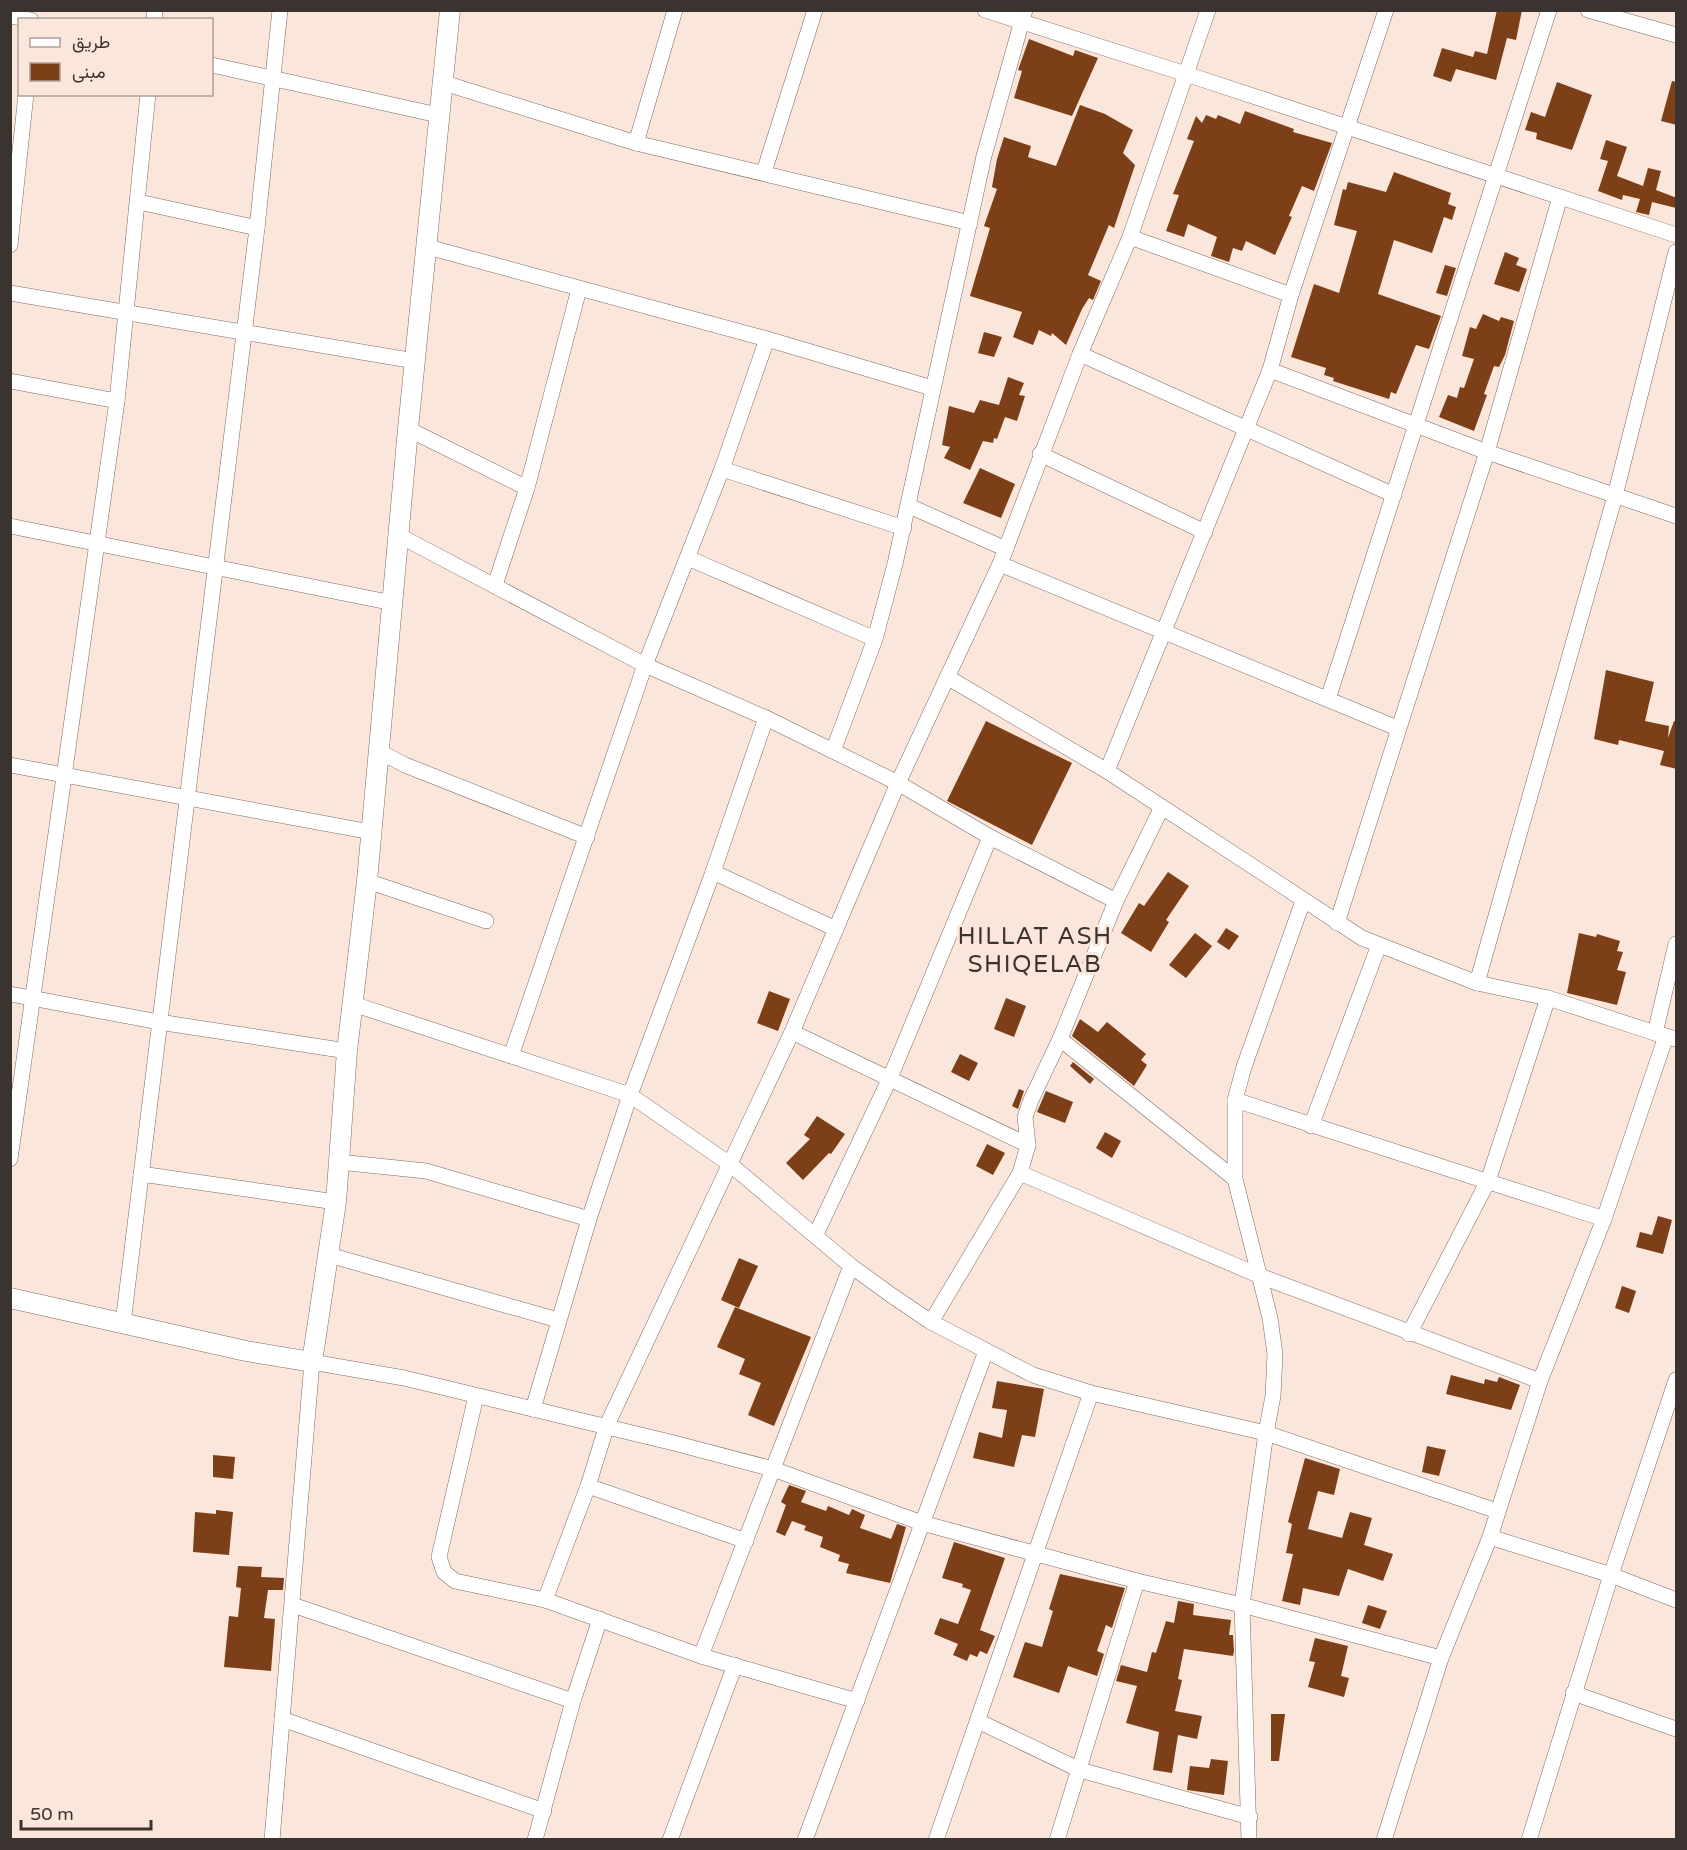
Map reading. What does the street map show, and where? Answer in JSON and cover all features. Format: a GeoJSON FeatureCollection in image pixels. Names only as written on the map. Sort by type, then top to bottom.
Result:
{"type":"FeatureCollection","features":[{"type":"Feature","properties":{"kind":"street"},"geometry":{"type":"LineString","coordinates":[[123,1323],[257,228],[280,10]]}},
{"type":"Feature","properties":{"kind":"street"},"geometry":{"type":"LineString","coordinates":[[272,1839],[312,1362],[336,1202],[347,1051],[367,881],[408,429],[428,246],[441,82],[450,10]]}},
{"type":"Feature","properties":{"kind":"street"},"geometry":{"type":"LineString","coordinates":[[636,143],[675,10]]}},
{"type":"Feature","properties":{"kind":"street"},"geometry":{"type":"LineString","coordinates":[[764,172],[815,10]]}},
{"type":"Feature","properties":{"kind":"street"},"geometry":{"type":"LineString","coordinates":[[985,10],[1023,17],[1186,74],[1677,235]]}},
{"type":"Feature","properties":{"kind":"street"},"geometry":{"type":"LineString","coordinates":[[545,1600],[588,1486],[607,1425],[792,1032],[898,783],[1003,557],[1040,454],[1130,237],[1208,10]]}},
{"type":"Feature","properties":{"kind":"street"},"geometry":{"type":"LineString","coordinates":[[1107,771],[1270,370],[1291,295],[1386,10]]}},
{"type":"Feature","properties":{"kind":"street"},"geometry":{"type":"LineString","coordinates":[[1328,699],[1549,10]]}},
{"type":"Feature","properties":{"kind":"street"},"geometry":{"type":"LineString","coordinates":[[1588,10],[1677,35]]}},
{"type":"Feature","properties":{"kind":"street"},"geometry":{"type":"LineString","coordinates":[[833,751],[875,639],[904,528],[932,388],[951,315],[984,156],[1023,17]]}},
{"type":"Feature","properties":{"kind":"street"},"geometry":{"type":"LineString","coordinates":[[213,65],[438,115]]}},
{"type":"Feature","properties":{"kind":"street"},"geometry":{"type":"LineString","coordinates":[[441,82],[636,143],[970,223]]}},
{"type":"Feature","properties":{"kind":"street"},"geometry":{"type":"LineString","coordinates":[[10,245],[26,96]]}},
{"type":"Feature","properties":{"kind":"street"},"geometry":{"type":"LineString","coordinates":[[10,1159],[117,401],[128,313],[148,96]]}},
{"type":"Feature","properties":{"kind":"street"},"geometry":{"type":"LineString","coordinates":[[1337,923],[1397,728],[1487,452],[1560,197]]}},
{"type":"Feature","properties":{"kind":"street"},"geometry":{"type":"LineString","coordinates":[[139,202],[257,228]]}},
{"type":"Feature","properties":{"kind":"street"},"geometry":{"type":"LineString","coordinates":[[1130,237],[1291,295]]}},
{"type":"Feature","properties":{"kind":"street"},"geometry":{"type":"LineString","coordinates":[[428,246],[767,339],[932,388]]}},
{"type":"Feature","properties":{"kind":"street"},"geometry":{"type":"LineString","coordinates":[[1478,983],[1615,496],[1677,252]]}},
{"type":"Feature","properties":{"kind":"street"},"geometry":{"type":"LineString","coordinates":[[495,585],[527,488],[579,289]]}},
{"type":"Feature","properties":{"kind":"street"},"geometry":{"type":"LineString","coordinates":[[10,293],[243,334],[415,361]]}},
{"type":"Feature","properties":{"kind":"street"},"geometry":{"type":"LineString","coordinates":[[511,1056],[645,665],[722,469],[767,339]]}},
{"type":"Feature","properties":{"kind":"street"},"geometry":{"type":"LineString","coordinates":[[1080,354],[1394,495]]}},
{"type":"Feature","properties":{"kind":"street"},"geometry":{"type":"LineString","coordinates":[[1270,370],[1416,427],[1677,516]]}},
{"type":"Feature","properties":{"kind":"street"},"geometry":{"type":"LineString","coordinates":[[10,381],[117,401]]}},
{"type":"Feature","properties":{"kind":"street"},"geometry":{"type":"LineString","coordinates":[[408,429],[527,488]]}},
{"type":"Feature","properties":{"kind":"street"},"geometry":{"type":"LineString","coordinates":[[1040,454],[1205,532]]}},
{"type":"Feature","properties":{"kind":"street"},"geometry":{"type":"LineString","coordinates":[[722,469],[904,528]]}},
{"type":"Feature","properties":{"kind":"street"},"geometry":{"type":"LineString","coordinates":[[909,506],[1003,557],[1164,634],[1397,728]]}},
{"type":"Feature","properties":{"kind":"street"},"geometry":{"type":"LineString","coordinates":[[10,526],[215,565],[393,603]]}},
{"type":"Feature","properties":{"kind":"street"},"geometry":{"type":"LineString","coordinates":[[398,535],[645,665],[766,718],[898,783],[990,837],[1116,901]]}},
{"type":"Feature","properties":{"kind":"street"},"geometry":{"type":"LineString","coordinates":[[688,558],[875,639]]}},
{"type":"Feature","properties":{"kind":"street"},"geometry":{"type":"LineString","coordinates":[[947,677],[1107,771],[1337,923],[1379,945],[1478,983],[1548,998],[1666,1036]]}},
{"type":"Feature","properties":{"kind":"street"},"geometry":{"type":"LineString","coordinates":[[532,1409],[589,1219],[630,1095],[713,872],[766,718]]}},
{"type":"Feature","properties":{"kind":"street"},"geometry":{"type":"LineString","coordinates":[[378,751],[405,765],[587,837]]}},
{"type":"Feature","properties":{"kind":"street"},"geometry":{"type":"LineString","coordinates":[[10,765],[371,832]]}},
{"type":"Feature","properties":{"kind":"street"},"geometry":{"type":"LineString","coordinates":[[931,1322],[1020,1173],[1028,1145],[1025,1117],[1060,1039],[1116,901],[1162,807]]}},
{"type":"Feature","properties":{"kind":"street"},"geometry":{"type":"LineString","coordinates":[[816,1234],[890,1078],[990,837]]}},
{"type":"Feature","properties":{"kind":"street"},"geometry":{"type":"LineString","coordinates":[[713,872],[836,929]]}},
{"type":"Feature","properties":{"kind":"street"},"geometry":{"type":"LineString","coordinates":[[367,881],[486,921]]}},
{"type":"Feature","properties":{"kind":"street"},"geometry":{"type":"LineString","coordinates":[[1250,1839],[1242,1605],[1266,1433],[1274,1396],[1275,1354],[1270,1318],[1235,1179],[1235,1100],[1244,1067],[1303,901]]}},
{"type":"Feature","properties":{"kind":"street"},"geometry":{"type":"LineString","coordinates":[[1384,1839],[1441,1658],[1491,1537],[1497,1510],[1540,1381],[1604,1219],[1666,1036],[1677,944]]}},
{"type":"Feature","properties":{"kind":"street"},"geometry":{"type":"LineString","coordinates":[[1311,1126],[1379,945]]}},
{"type":"Feature","properties":{"kind":"street"},"geometry":{"type":"LineString","coordinates":[[10,994],[32,1000],[159,1022],[347,1051]]}},
{"type":"Feature","properties":{"kind":"street"},"geometry":{"type":"LineString","coordinates":[[1409,1334],[1488,1181],[1548,998]]}},
{"type":"Feature","properties":{"kind":"street"},"geometry":{"type":"LineString","coordinates":[[353,1004],[630,1095],[731,1165],[816,1234],[851,1266],[931,1322],[1033,1375],[1091,1393],[1266,1433],[1373,1471],[1497,1510]]}},
{"type":"Feature","properties":{"kind":"street"},"geometry":{"type":"LineString","coordinates":[[792,1032],[1028,1145]]}},
{"type":"Feature","properties":{"kind":"street"},"geometry":{"type":"LineString","coordinates":[[1060,1039],[1235,1179]]}},
{"type":"Feature","properties":{"kind":"street"},"geometry":{"type":"LineString","coordinates":[[1235,1100],[1604,1219]]}},
{"type":"Feature","properties":{"kind":"street"},"geometry":{"type":"LineString","coordinates":[[339,1162],[426,1171],[589,1219]]}},
{"type":"Feature","properties":{"kind":"street"},"geometry":{"type":"LineString","coordinates":[[1020,1173],[1260,1276],[1409,1334],[1540,1381]]}},
{"type":"Feature","properties":{"kind":"street"},"geometry":{"type":"LineString","coordinates":[[141,1174],[336,1202]]}},
{"type":"Feature","properties":{"kind":"street"},"geometry":{"type":"LineString","coordinates":[[329,1255],[558,1320]]}},
{"type":"Feature","properties":{"kind":"street"},"geometry":{"type":"LineString","coordinates":[[701,1656],[851,1266]]}},
{"type":"Feature","properties":{"kind":"street"},"geometry":{"type":"LineString","coordinates":[[10,1298],[246,1351],[404,1378],[607,1425],[773,1469],[922,1522],[1137,1581],[1242,1605],[1441,1658]]}},
{"type":"Feature","properties":{"kind":"street"},"geometry":{"type":"LineString","coordinates":[[805,1839],[987,1351]]}},
{"type":"Feature","properties":{"kind":"street"},"geometry":{"type":"LineString","coordinates":[[1529,1839],[1611,1575],[1677,1380]]}},
{"type":"Feature","properties":{"kind":"street"},"geometry":{"type":"LineString","coordinates":[[936,1839],[1038,1552],[1091,1393]]}},
{"type":"Feature","properties":{"kind":"street"},"geometry":{"type":"LineString","coordinates":[[476,1396],[439,1557],[444,1572],[455,1581],[545,1600],[701,1656],[857,1701]]}},
{"type":"Feature","properties":{"kind":"street"},"geometry":{"type":"LineString","coordinates":[[588,1486],[746,1541]]}},
{"type":"Feature","properties":{"kind":"street"},"geometry":{"type":"LineString","coordinates":[[1491,1537],[1611,1575],[1677,1600]]}},
{"type":"Feature","properties":{"kind":"street"},"geometry":{"type":"LineString","coordinates":[[1057,1839],[1137,1581]]}},
{"type":"Feature","properties":{"kind":"street"},"geometry":{"type":"LineString","coordinates":[[293,1605],[573,1701]]}},
{"type":"Feature","properties":{"kind":"street"},"geometry":{"type":"LineString","coordinates":[[535,1839],[573,1701],[600,1619]]}},
{"type":"Feature","properties":{"kind":"street"},"geometry":{"type":"LineString","coordinates":[[670,1839],[735,1665]]}},
{"type":"Feature","properties":{"kind":"street"},"geometry":{"type":"LineString","coordinates":[[1573,1693],[1677,1729]]}},
{"type":"Feature","properties":{"kind":"street"},"geometry":{"type":"LineString","coordinates":[[282,1719],[544,1811]]}},
{"type":"Feature","properties":{"kind":"street"},"geometry":{"type":"LineString","coordinates":[[978,1720],[1080,1770],[1250,1817]]}},
{"type":"Feature","properties":{"kind":"building"},"geometry":{"type":"Polygon","coordinates":[[[1497,10],[1522,10],[1516,40],[1507,38],[1496,80],[1456,69],[1451,82],[1433,76],[1442,48],[1473,57],[1475,51],[1487,54],[1497,10]]]}},
{"type":"Feature","properties":{"kind":"building"},"geometry":{"type":"Polygon","coordinates":[[[1029,39],[1073,56],[1075,50],[1098,58],[1072,116],[1014,98],[1022,71],[1018,70],[1029,39]]]}},
{"type":"Feature","properties":{"kind":"building"},"geometry":{"type":"Polygon","coordinates":[[[1672,81],[1677,82],[1677,125],[1661,121],[1672,81]]]}},
{"type":"Feature","properties":{"kind":"building"},"geometry":{"type":"Polygon","coordinates":[[[1557,82],[1592,95],[1572,150],[1536,139],[1537,133],[1525,130],[1531,112],[1545,117],[1557,82]]]}},
{"type":"Feature","properties":{"kind":"building"},"geometry":{"type":"Polygon","coordinates":[[[1080,105],[1105,114],[1133,130],[1123,153],[1135,165],[1114,228],[1109,225],[1088,275],[1101,281],[1093,300],[1089,298],[1082,309],[1066,345],[1052,333],[1051,336],[1039,330],[1033,345],[1013,337],[1022,312],[970,296],[990,228],[984,226],[997,189],[992,187],[1004,137],[1031,146],[1028,157],[1056,166],[1080,105]]]}},
{"type":"Feature","properties":{"kind":"building"},"geometry":{"type":"Polygon","coordinates":[[[1245,111],[1294,129],[1293,132],[1332,143],[1314,191],[1302,186],[1289,216],[1292,217],[1275,255],[1246,241],[1242,251],[1233,248],[1229,262],[1211,256],[1217,237],[1188,224],[1184,237],[1166,231],[1179,195],[1173,194],[1194,141],[1187,139],[1196,116],[1202,123],[1206,115],[1216,119],[1218,115],[1240,124],[1245,111]]]}},
{"type":"Feature","properties":{"kind":"building"},"geometry":{"type":"Polygon","coordinates":[[[1606,140],[1627,147],[1617,176],[1643,186],[1648,168],[1661,171],[1656,190],[1677,198],[1676,208],[1652,202],[1649,215],[1636,212],[1640,199],[1623,195],[1622,200],[1598,191],[1608,161],[1600,159],[1606,140]]]}},
{"type":"Feature","properties":{"kind":"building"},"geometry":{"type":"Polygon","coordinates":[[[1394,172],[1451,193],[1448,204],[1456,207],[1452,220],[1444,217],[1432,253],[1394,240],[1378,294],[1441,316],[1429,349],[1416,345],[1396,394],[1391,392],[1389,399],[1333,381],[1334,378],[1324,375],[1326,368],[1291,357],[1314,284],[1339,293],[1357,231],[1334,225],[1343,189],[1346,190],[1348,182],[1386,192],[1394,172]]]}},
{"type":"Feature","properties":{"kind":"building"},"geometry":{"type":"Polygon","coordinates":[[[1505,252],[1519,258],[1516,265],[1527,269],[1519,292],[1494,284],[1505,252]]]}},
{"type":"Feature","properties":{"kind":"building"},"geometry":{"type":"Polygon","coordinates":[[[1445,265],[1456,268],[1447,296],[1436,293],[1445,265]]]}},
{"type":"Feature","properties":{"kind":"building"},"geometry":{"type":"Polygon","coordinates":[[[1483,314],[1499,321],[1501,317],[1514,321],[1505,355],[1499,367],[1494,366],[1484,394],[1487,395],[1474,431],[1439,417],[1448,395],[1457,398],[1460,387],[1464,388],[1474,359],[1462,356],[1470,327],[1476,329],[1483,314]]]}},
{"type":"Feature","properties":{"kind":"building"},"geometry":{"type":"Polygon","coordinates":[[[984,332],[1002,337],[994,357],[978,353],[984,332]]]}},
{"type":"Feature","properties":{"kind":"building"},"geometry":{"type":"Polygon","coordinates":[[[1008,377],[1024,383],[1019,395],[1025,396],[1017,421],[1005,417],[997,439],[994,438],[993,443],[983,441],[970,470],[944,458],[950,447],[942,445],[949,406],[974,413],[980,400],[999,405],[1008,377]]]}},
{"type":"Feature","properties":{"kind":"building"},"geometry":{"type":"Polygon","coordinates":[[[980,468],[1015,484],[1001,518],[963,503],[980,468]]]}},
{"type":"Feature","properties":{"kind":"building"},"geometry":{"type":"Polygon","coordinates":[[[1606,670],[1654,682],[1645,721],[1669,726],[1668,738],[1674,721],[1677,722],[1677,769],[1660,765],[1664,751],[1619,740],[1618,745],[1594,739],[1606,670]]]}},
{"type":"Feature","properties":{"kind":"building"},"geometry":{"type":"Polygon","coordinates":[[[986,721],[1072,763],[1032,845],[947,801],[986,721]]]}},
{"type":"Feature","properties":{"kind":"building"},"geometry":{"type":"Polygon","coordinates":[[[1168,872],[1189,886],[1166,920],[1169,922],[1151,952],[1121,933],[1139,903],[1144,906],[1168,872]]]}},
{"type":"Feature","properties":{"kind":"building"},"geometry":{"type":"Polygon","coordinates":[[[1226,928],[1239,936],[1229,950],[1217,942],[1226,928]]]}},
{"type":"Feature","properties":{"kind":"building"},"geometry":{"type":"Polygon","coordinates":[[[1195,933],[1212,946],[1186,978],[1169,965],[1195,933]]]}},
{"type":"Feature","properties":{"kind":"building"},"geometry":{"type":"Polygon","coordinates":[[[1579,933],[1596,937],[1597,934],[1620,941],[1617,951],[1623,952],[1617,970],[1626,972],[1617,1005],[1567,993],[1579,933]]]}},
{"type":"Feature","properties":{"kind":"building"},"geometry":{"type":"Polygon","coordinates":[[[769,991],[790,999],[778,1031],[757,1023],[769,991]]]}},
{"type":"Feature","properties":{"kind":"building"},"geometry":{"type":"Polygon","coordinates":[[[1006,998],[1026,1006],[1014,1037],[994,1029],[1006,998]]]}},
{"type":"Feature","properties":{"kind":"building"},"geometry":{"type":"Polygon","coordinates":[[[1080,1019],[1098,1032],[1107,1022],[1146,1054],[1141,1060],[1147,1065],[1134,1086],[1072,1036],[1080,1019]]]}},
{"type":"Feature","properties":{"kind":"building"},"geometry":{"type":"Polygon","coordinates":[[[960,1054],[978,1063],[969,1081],[951,1072],[960,1054]]]}},
{"type":"Feature","properties":{"kind":"building"},"geometry":{"type":"Polygon","coordinates":[[[1073,1062],[1094,1079],[1090,1084],[1070,1066],[1073,1062]]]}},
{"type":"Feature","properties":{"kind":"building"},"geometry":{"type":"Polygon","coordinates":[[[1019,1089],[1024,1091],[1018,1109],[1012,1106],[1019,1089]]]}},
{"type":"Feature","properties":{"kind":"building"},"geometry":{"type":"Polygon","coordinates":[[[1046,1091],[1073,1102],[1065,1123],[1037,1112],[1046,1091]]]}},
{"type":"Feature","properties":{"kind":"building"},"geometry":{"type":"Polygon","coordinates":[[[817,1116],[845,1134],[831,1154],[829,1153],[803,1180],[786,1163],[810,1139],[804,1135],[817,1116]]]}},
{"type":"Feature","properties":{"kind":"building"},"geometry":{"type":"Polygon","coordinates":[[[1105,1132],[1121,1141],[1112,1158],[1096,1148],[1105,1132]]]}},
{"type":"Feature","properties":{"kind":"building"},"geometry":{"type":"Polygon","coordinates":[[[987,1144],[1005,1153],[993,1175],[976,1166],[987,1144]]]}},
{"type":"Feature","properties":{"kind":"building"},"geometry":{"type":"Polygon","coordinates":[[[1658,1216],[1672,1220],[1663,1254],[1636,1247],[1640,1232],[1652,1235],[1658,1216]]]}},
{"type":"Feature","properties":{"kind":"building"},"geometry":{"type":"Polygon","coordinates":[[[739,1258],[758,1266],[739,1308],[721,1300],[739,1258]]]}},
{"type":"Feature","properties":{"kind":"building"},"geometry":{"type":"Polygon","coordinates":[[[1622,1286],[1636,1291],[1629,1313],[1615,1308],[1622,1286]]]}},
{"type":"Feature","properties":{"kind":"building"},"geometry":{"type":"Polygon","coordinates":[[[735,1307],[811,1337],[774,1426],[748,1415],[761,1383],[739,1374],[745,1359],[717,1347],[735,1307]]]}},
{"type":"Feature","properties":{"kind":"building"},"geometry":{"type":"Polygon","coordinates":[[[1451,1375],[1484,1384],[1485,1379],[1497,1382],[1499,1377],[1520,1385],[1511,1410],[1446,1394],[1451,1375]]]}},
{"type":"Feature","properties":{"kind":"building"},"geometry":{"type":"Polygon","coordinates":[[[997,1381],[1044,1389],[1035,1437],[1022,1435],[1014,1467],[973,1458],[979,1432],[1002,1438],[1007,1410],[992,1408],[997,1381]]]}},
{"type":"Feature","properties":{"kind":"building"},"geometry":{"type":"Polygon","coordinates":[[[1427,1446],[1446,1450],[1439,1476],[1422,1472],[1427,1446]]]}},
{"type":"Feature","properties":{"kind":"building"},"geometry":{"type":"Polygon","coordinates":[[[213,1455],[235,1457],[233,1479],[213,1477],[213,1455]]]}},
{"type":"Feature","properties":{"kind":"building"},"geometry":{"type":"Polygon","coordinates":[[[1305,1458],[1340,1469],[1334,1495],[1318,1491],[1308,1529],[1342,1538],[1350,1512],[1372,1518],[1364,1545],[1393,1554],[1383,1581],[1348,1569],[1339,1596],[1303,1588],[1300,1605],[1282,1601],[1293,1554],[1286,1553],[1292,1524],[1288,1522],[1305,1458]]]}},
{"type":"Feature","properties":{"kind":"building"},"geometry":{"type":"Polygon","coordinates":[[[789,1485],[806,1491],[801,1502],[826,1511],[828,1506],[849,1515],[852,1509],[865,1515],[860,1528],[891,1539],[897,1524],[906,1527],[890,1583],[846,1573],[849,1564],[838,1561],[840,1555],[820,1547],[823,1537],[804,1530],[806,1526],[792,1521],[785,1536],[776,1532],[786,1505],[781,1502],[789,1485]]]}},
{"type":"Feature","properties":{"kind":"building"},"geometry":{"type":"Polygon","coordinates":[[[216,1510],[233,1512],[229,1555],[193,1552],[195,1512],[216,1514],[216,1510]]]}},
{"type":"Feature","properties":{"kind":"building"},"geometry":{"type":"Polygon","coordinates":[[[954,1542],[1005,1558],[980,1630],[995,1636],[987,1654],[980,1651],[977,1657],[970,1654],[967,1661],[953,1655],[958,1644],[934,1634],[940,1618],[958,1624],[971,1590],[962,1587],[963,1584],[942,1578],[954,1542]]]}},
{"type":"Feature","properties":{"kind":"building"},"geometry":{"type":"Polygon","coordinates":[[[238,1566],[262,1567],[261,1577],[284,1578],[283,1590],[268,1590],[264,1618],[275,1619],[271,1671],[224,1667],[229,1616],[238,1617],[241,1588],[236,1587],[238,1566]]]}},
{"type":"Feature","properties":{"kind":"building"},"geometry":{"type":"Polygon","coordinates":[[[1060,1574],[1125,1588],[1112,1628],[1106,1625],[1097,1651],[1104,1654],[1097,1676],[1068,1666],[1059,1693],[1013,1677],[1025,1642],[1042,1647],[1053,1611],[1049,1609],[1060,1574]]]}},
{"type":"Feature","properties":{"kind":"building"},"geometry":{"type":"Polygon","coordinates":[[[1178,1601],[1194,1604],[1193,1615],[1231,1620],[1229,1635],[1233,1635],[1234,1651],[1233,1656],[1184,1649],[1178,1679],[1182,1680],[1175,1711],[1202,1716],[1197,1739],[1178,1735],[1172,1773],[1153,1770],[1159,1732],[1126,1723],[1137,1686],[1116,1681],[1121,1665],[1147,1672],[1152,1652],[1156,1653],[1166,1621],[1174,1623],[1178,1601]]]}},
{"type":"Feature","properties":{"kind":"building"},"geometry":{"type":"Polygon","coordinates":[[[1368,1605],[1387,1611],[1380,1629],[1362,1623],[1368,1605]]]}},
{"type":"Feature","properties":{"kind":"building"},"geometry":{"type":"Polygon","coordinates":[[[1315,1638],[1348,1646],[1341,1676],[1349,1678],[1344,1697],[1308,1687],[1315,1662],[1309,1661],[1315,1638]]]}},
{"type":"Feature","properties":{"kind":"building"},"geometry":{"type":"Polygon","coordinates":[[[1271,1714],[1285,1714],[1279,1761],[1271,1761],[1271,1714]]]}},
{"type":"Feature","properties":{"kind":"building"},"geometry":{"type":"Polygon","coordinates":[[[1211,1759],[1228,1761],[1224,1795],[1187,1790],[1190,1766],[1209,1768],[1211,1759]]]}},
{"type":"Feature","properties":{"kind":"district","name":"HILLAT ASH SHIQELAB"},"geometry":{"type":"Point","coordinates":[1035,950]}}]}
